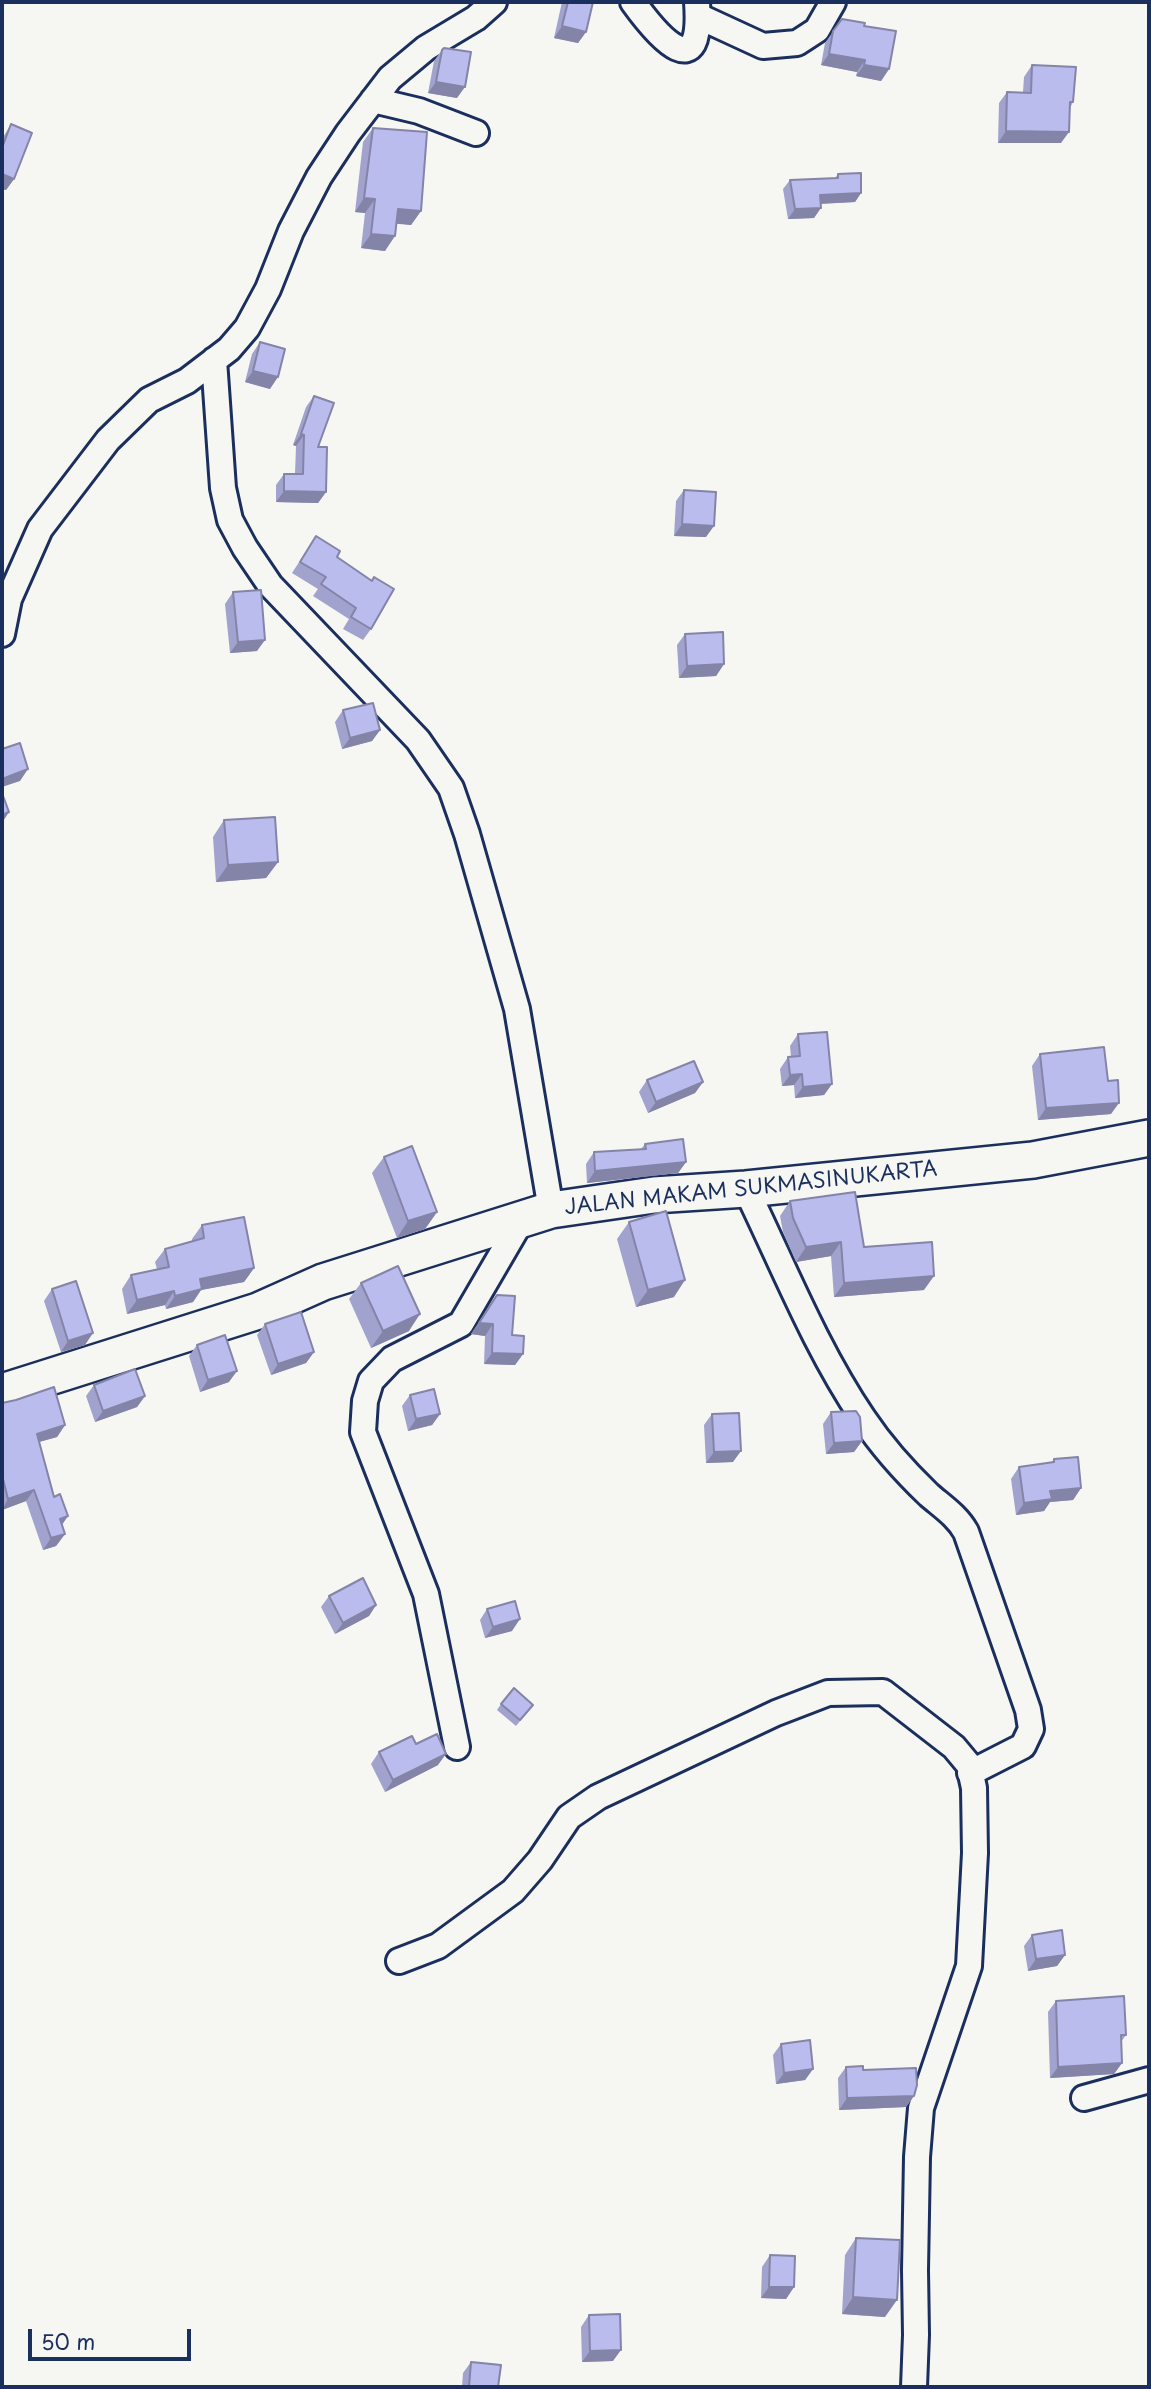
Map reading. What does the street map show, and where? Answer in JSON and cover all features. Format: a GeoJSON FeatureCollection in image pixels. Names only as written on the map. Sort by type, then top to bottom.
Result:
{"type":"FeatureCollection","features":[{"type":"Feature","properties":{"kind":"street"},"geometry":{"type":"LineString","coordinates":[[632,2],[654,29],[678,50],[693,47],[698,33],[698,9],[763,46],[797,43],[817,30],[833,2]]}},
{"type":"Feature","properties":{"kind":"street"},"geometry":{"type":"LineString","coordinates":[[2,634],[9,599],[40,530],[108,440],[149,400],[187,381],[229,349],[247,328],[268,289],[291,231],[319,177],[348,133],[390,78],[426,48],[484,7]]}},
{"type":"Feature","properties":{"kind":"street"},"geometry":{"type":"LineString","coordinates":[[373,100],[419,111],[476,133]]}},
{"type":"Feature","properties":{"kind":"street"},"geometry":{"type":"LineString","coordinates":[[214,360],[223,488],[230,520],[270,586],[418,740],[451,788],[467,834],[517,1009],[536,1215],[461,1324],[392,1359],[371,1381],[363,1416],[363,1432],[426,1594],[457,1747]]}},
{"type":"Feature","properties":{"kind":"street","name":"JALAN MAKAM SUKMASINUKARTA"},"geometry":{"type":"LineString","coordinates":[[2,1392],[258,1311],[323,1282],[536,1215],[654,1195],[746,1189],[1034,1160],[1149,1138]]}},
{"type":"Feature","properties":{"kind":"street"},"geometry":{"type":"LineString","coordinates":[[746,1189],[823,1350],[864,1419],[929,1494],[959,1520],[966,1532],[1028,1710],[1031,1729],[1023,1746],[971,1773]]}},
{"type":"Feature","properties":{"kind":"street"},"geometry":{"type":"LineString","coordinates":[[399,1961],[438,1946],[513,1891],[540,1860],[569,1817],[598,1797],[776,1713],[828,1693],[883,1692],[954,1747],[969,1765],[974,1788],[975,1853],[969,1966],[921,2108],[917,2157],[914,2387]]}},
{"type":"Feature","properties":{"kind":"street"},"geometry":{"type":"LineString","coordinates":[[1084,2098],[1149,2080]]}},
{"type":"Feature","properties":{"kind":"building"},"geometry":{"type":"Polygon","coordinates":[[[568,2],[593,2],[586,32],[562,26],[568,2]]]}},
{"type":"Feature","properties":{"kind":"building"},"geometry":{"type":"Polygon","coordinates":[[[842,19],[896,31],[889,69],[864,65],[865,60],[829,54],[833,31],[842,19]]]}},
{"type":"Feature","properties":{"kind":"building"},"geometry":{"type":"Polygon","coordinates":[[[444,48],[471,52],[465,87],[436,82],[444,48]]]}},
{"type":"Feature","properties":{"kind":"building"},"geometry":{"type":"Polygon","coordinates":[[[1032,65],[1076,67],[1073,102],[1070,102],[1069,132],[1006,131],[1007,92],[1031,93],[1032,65]]]}},
{"type":"Feature","properties":{"kind":"building"},"geometry":{"type":"Polygon","coordinates":[[[11,124],[32,133],[14,179],[2,174],[2,148],[11,124]]]}},
{"type":"Feature","properties":{"kind":"building"},"geometry":{"type":"Polygon","coordinates":[[[373,128],[427,132],[421,211],[398,209],[395,236],[371,234],[375,199],[364,198],[373,128]]]}},
{"type":"Feature","properties":{"kind":"building"},"geometry":{"type":"Polygon","coordinates":[[[861,173],[861,193],[820,195],[821,208],[795,209],[790,180],[838,178],[838,174],[861,173]]]}},
{"type":"Feature","properties":{"kind":"building"},"geometry":{"type":"Polygon","coordinates":[[[260,342],[285,349],[278,377],[253,371],[260,342]]]}},
{"type":"Feature","properties":{"kind":"building"},"geometry":{"type":"Polygon","coordinates":[[[314,396],[334,403],[318,447],[327,447],[326,492],[284,491],[284,474],[303,474],[304,435],[301,434],[314,396]]]}},
{"type":"Feature","properties":{"kind":"building"},"geometry":{"type":"Polygon","coordinates":[[[684,490],[716,492],[714,526],[682,524],[684,490]]]}},
{"type":"Feature","properties":{"kind":"building"},"geometry":{"type":"Polygon","coordinates":[[[316,536],[340,551],[337,557],[372,581],[374,577],[394,589],[371,629],[351,617],[356,608],[321,584],[326,577],[300,562],[316,536]]]}},
{"type":"Feature","properties":{"kind":"building"},"geometry":{"type":"Polygon","coordinates":[[[261,590],[265,640],[238,642],[233,592],[261,590]]]}},
{"type":"Feature","properties":{"kind":"building"},"geometry":{"type":"Polygon","coordinates":[[[723,632],[724,664],[687,666],[685,634],[723,632]]]}},
{"type":"Feature","properties":{"kind":"building"},"geometry":{"type":"Polygon","coordinates":[[[373,703],[380,730],[350,738],[343,710],[373,703]]]}},
{"type":"Feature","properties":{"kind":"building"},"geometry":{"type":"Polygon","coordinates":[[[20,743],[28,769],[2,779],[2,749],[20,743]]]}},
{"type":"Feature","properties":{"kind":"building"},"geometry":{"type":"Polygon","coordinates":[[[2,793],[9,812],[2,815],[2,793]]]}},
{"type":"Feature","properties":{"kind":"building"},"geometry":{"type":"Polygon","coordinates":[[[275,817],[278,862],[228,865],[224,820],[275,817]]]}},
{"type":"Feature","properties":{"kind":"building"},"geometry":{"type":"Polygon","coordinates":[[[827,1032],[832,1084],[803,1087],[802,1074],[790,1075],[788,1057],[800,1056],[798,1034],[827,1032]]]}},
{"type":"Feature","properties":{"kind":"building"},"geometry":{"type":"Polygon","coordinates":[[[1104,1047],[1108,1081],[1118,1080],[1119,1103],[1046,1108],[1040,1054],[1104,1047]]]}},
{"type":"Feature","properties":{"kind":"building"},"geometry":{"type":"Polygon","coordinates":[[[694,1061],[703,1082],[656,1102],[647,1080],[694,1061]]]}},
{"type":"Feature","properties":{"kind":"building"},"geometry":{"type":"Polygon","coordinates":[[[683,1139],[686,1162],[595,1171],[594,1152],[646,1149],[645,1144],[683,1139]]]}},
{"type":"Feature","properties":{"kind":"building"},"geometry":{"type":"Polygon","coordinates":[[[412,1146],[437,1212],[408,1221],[384,1157],[412,1146]]]}},
{"type":"Feature","properties":{"kind":"building"},"geometry":{"type":"Polygon","coordinates":[[[855,1192],[864,1247],[932,1242],[934,1276],[844,1283],[841,1242],[806,1247],[793,1218],[790,1201],[855,1192]]]}},
{"type":"Feature","properties":{"kind":"building"},"geometry":{"type":"Polygon","coordinates":[[[666,1211],[685,1280],[648,1290],[629,1222],[666,1211]]]}},
{"type":"Feature","properties":{"kind":"building"},"geometry":{"type":"Polygon","coordinates":[[[244,1217],[254,1268],[200,1279],[202,1289],[175,1296],[174,1291],[137,1300],[131,1275],[169,1267],[165,1249],[204,1238],[202,1225],[244,1217]]]}},
{"type":"Feature","properties":{"kind":"building"},"geometry":{"type":"Polygon","coordinates":[[[398,1266],[420,1314],[383,1331],[361,1283],[398,1266]]]}},
{"type":"Feature","properties":{"kind":"building"},"geometry":{"type":"Polygon","coordinates":[[[76,1281],[93,1333],[68,1341],[52,1289],[76,1281]]]}},
{"type":"Feature","properties":{"kind":"building"},"geometry":{"type":"Polygon","coordinates":[[[497,1295],[515,1296],[512,1335],[524,1336],[523,1354],[492,1353],[493,1324],[479,1323],[497,1295]]]}},
{"type":"Feature","properties":{"kind":"building"},"geometry":{"type":"Polygon","coordinates":[[[301,1312],[314,1352],[278,1364],[265,1324],[301,1312]]]}},
{"type":"Feature","properties":{"kind":"building"},"geometry":{"type":"Polygon","coordinates":[[[225,1335],[237,1371],[208,1380],[197,1345],[225,1335]]]}},
{"type":"Feature","properties":{"kind":"building"},"geometry":{"type":"Polygon","coordinates":[[[135,1369],[145,1396],[103,1411],[94,1385],[135,1369]]]}},
{"type":"Feature","properties":{"kind":"building"},"geometry":{"type":"Polygon","coordinates":[[[54,1387],[65,1425],[37,1434],[54,1497],[60,1494],[68,1516],[60,1519],[65,1534],[51,1538],[34,1490],[8,1499],[2,1475],[2,1403],[54,1387]]]}},
{"type":"Feature","properties":{"kind":"building"},"geometry":{"type":"Polygon","coordinates":[[[434,1389],[440,1414],[416,1419],[410,1395],[434,1389]]]}},
{"type":"Feature","properties":{"kind":"building"},"geometry":{"type":"Polygon","coordinates":[[[856,1411],[860,1417],[862,1441],[834,1443],[831,1412],[856,1411]]]}},
{"type":"Feature","properties":{"kind":"building"},"geometry":{"type":"Polygon","coordinates":[[[739,1413],[741,1451],[714,1452],[712,1414],[739,1413]]]}},
{"type":"Feature","properties":{"kind":"building"},"geometry":{"type":"Polygon","coordinates":[[[1078,1457],[1081,1488],[1050,1491],[1052,1499],[1024,1503],[1019,1467],[1078,1457]]]}},
{"type":"Feature","properties":{"kind":"building"},"geometry":{"type":"Polygon","coordinates":[[[363,1578],[376,1605],[343,1623],[329,1596],[363,1578]]]}},
{"type":"Feature","properties":{"kind":"building"},"geometry":{"type":"Polygon","coordinates":[[[515,1601],[520,1619],[493,1627],[487,1609],[515,1601]]]}},
{"type":"Feature","properties":{"kind":"building"},"geometry":{"type":"Polygon","coordinates":[[[514,1688],[533,1705],[520,1720],[501,1704],[514,1688]]]}},
{"type":"Feature","properties":{"kind":"building"},"geometry":{"type":"Polygon","coordinates":[[[437,1734],[446,1754],[393,1780],[379,1752],[412,1736],[416,1744],[437,1734]]]}},
{"type":"Feature","properties":{"kind":"building"},"geometry":{"type":"Polygon","coordinates":[[[1062,1930],[1065,1955],[1036,1959],[1032,1935],[1062,1930]]]}},
{"type":"Feature","properties":{"kind":"building"},"geometry":{"type":"Polygon","coordinates":[[[1124,1996],[1126,2035],[1121,2035],[1122,2063],[1058,2067],[1056,2001],[1124,1996]]]}},
{"type":"Feature","properties":{"kind":"building"},"geometry":{"type":"Polygon","coordinates":[[[810,2040],[813,2069],[784,2073],[781,2044],[810,2040]]]}},
{"type":"Feature","properties":{"kind":"building"},"geometry":{"type":"Polygon","coordinates":[[[863,2066],[863,2070],[916,2068],[917,2085],[914,2096],[847,2098],[846,2067],[863,2066]]]}},
{"type":"Feature","properties":{"kind":"building"},"geometry":{"type":"Polygon","coordinates":[[[856,2238],[900,2240],[897,2300],[853,2297],[856,2238]]]}},
{"type":"Feature","properties":{"kind":"building"},"geometry":{"type":"Polygon","coordinates":[[[770,2255],[795,2256],[794,2287],[769,2287],[770,2255]]]}},
{"type":"Feature","properties":{"kind":"building"},"geometry":{"type":"Polygon","coordinates":[[[620,2314],[621,2350],[590,2351],[589,2315],[620,2314]]]}},
{"type":"Feature","properties":{"kind":"building"},"geometry":{"type":"Polygon","coordinates":[[[471,2362],[501,2365],[498,2387],[469,2387],[471,2362]]]}}]}
